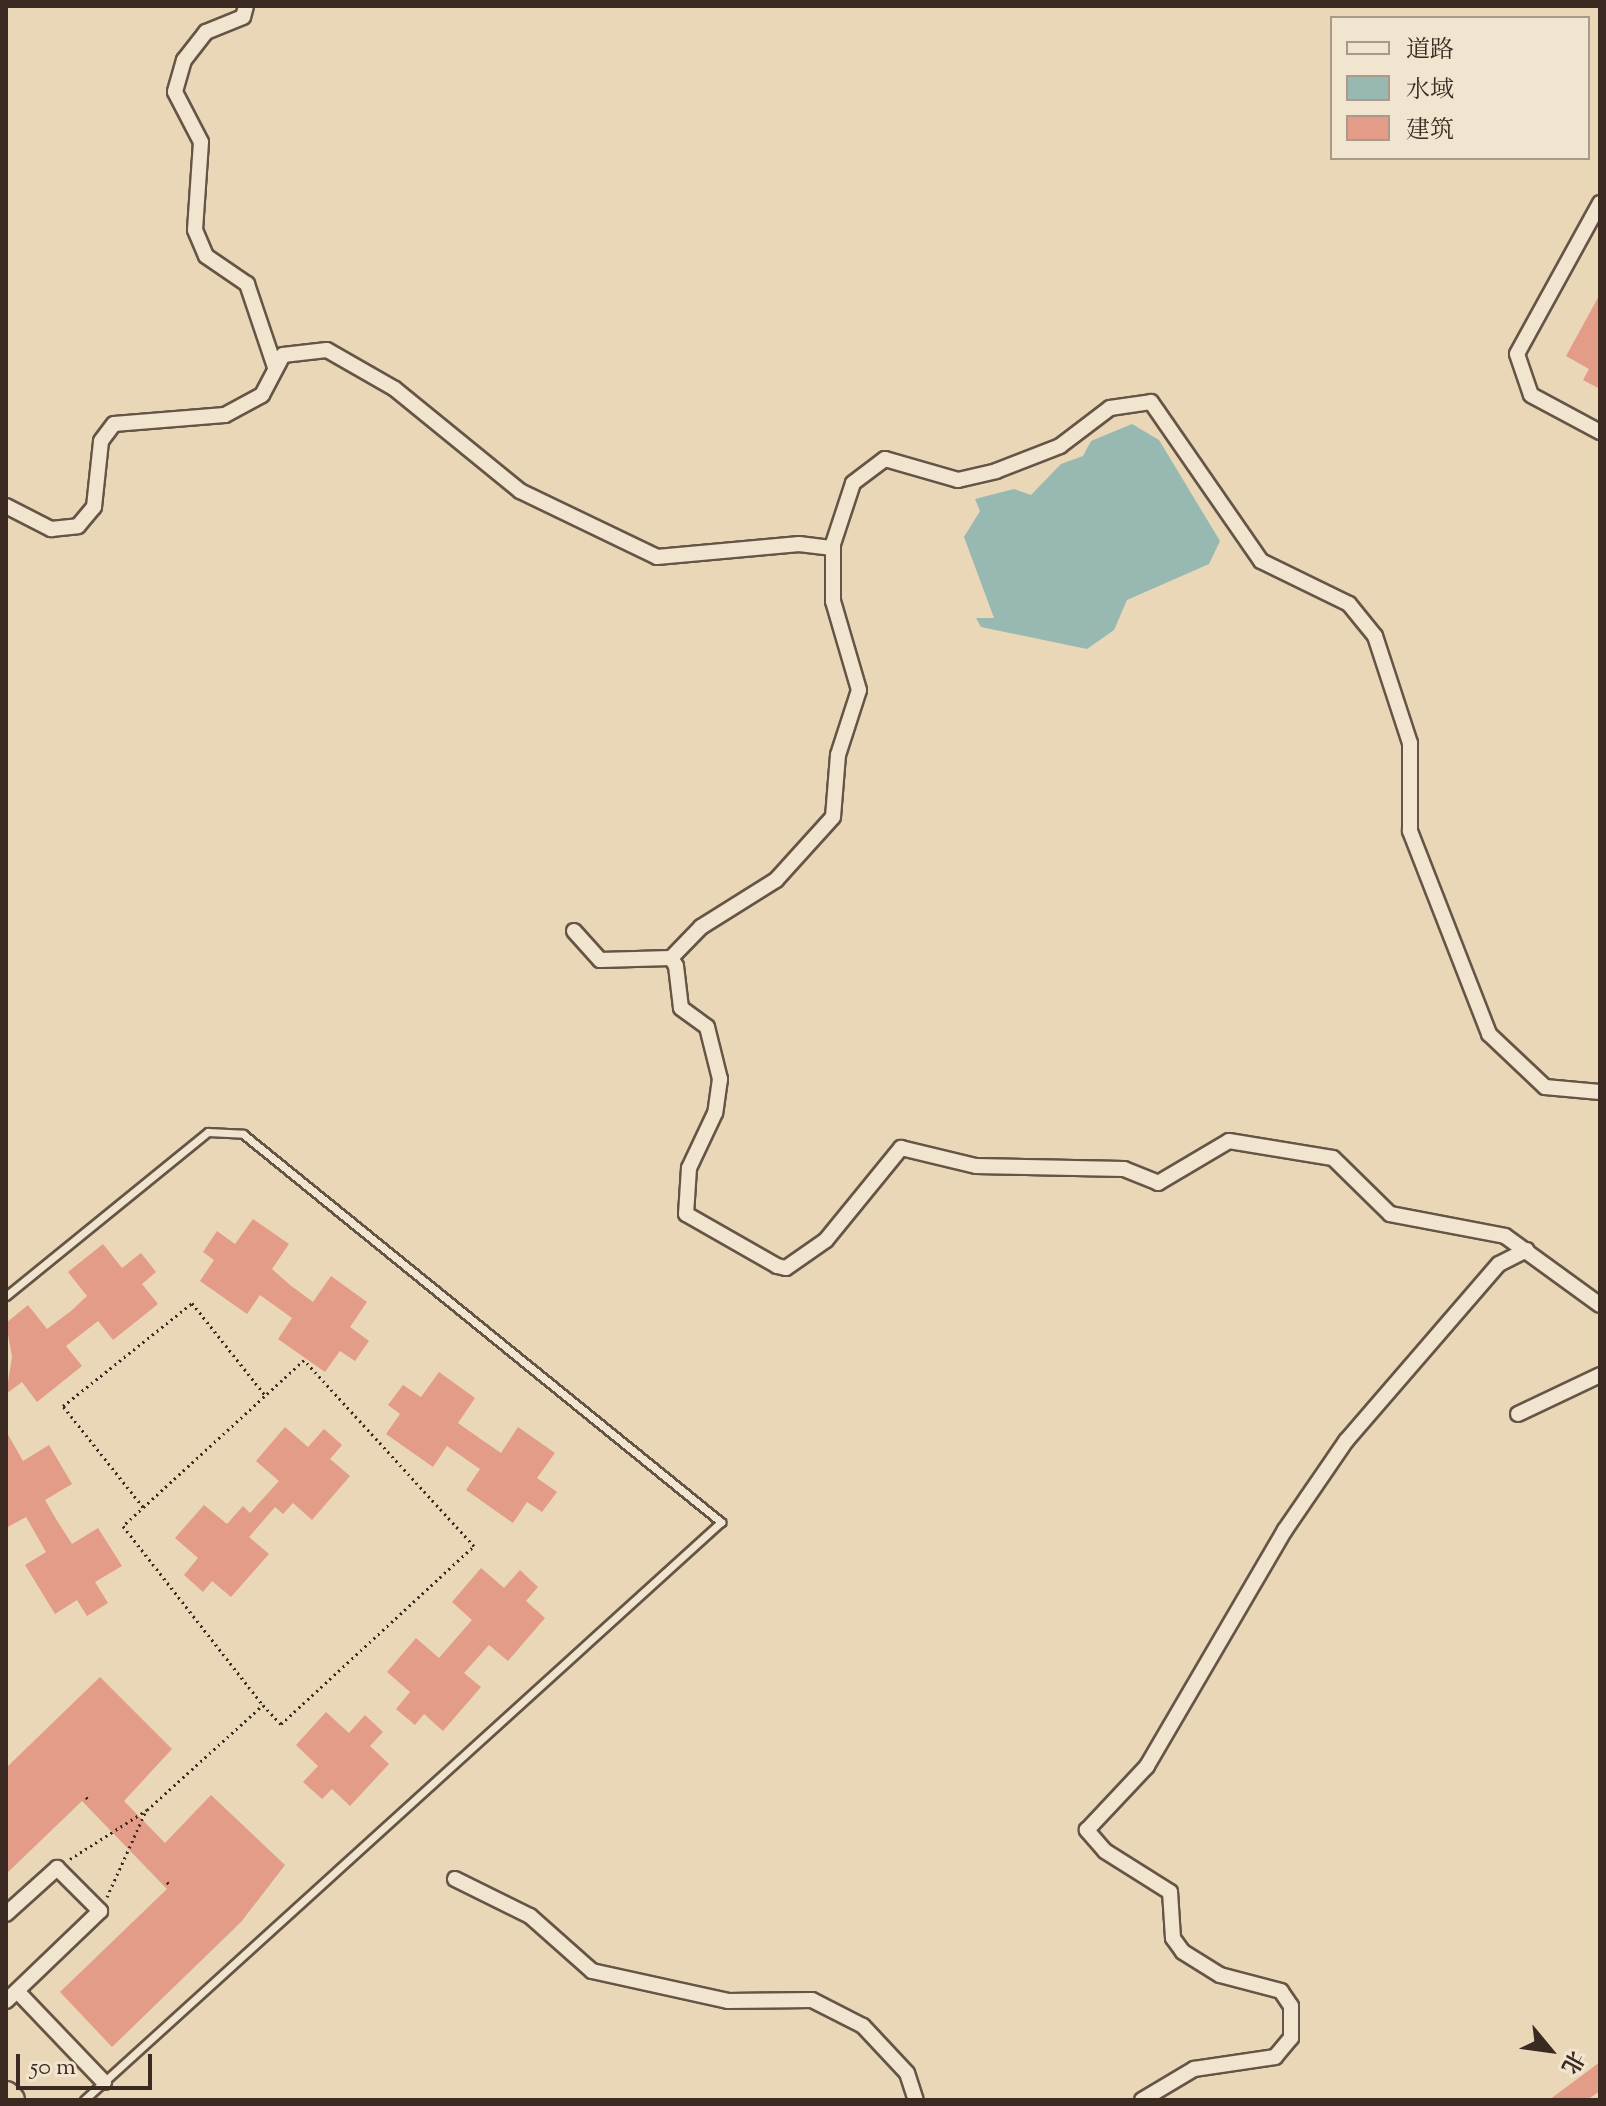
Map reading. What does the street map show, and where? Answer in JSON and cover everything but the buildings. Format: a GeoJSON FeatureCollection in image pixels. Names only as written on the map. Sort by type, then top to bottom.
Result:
{"type":"FeatureCollection","features":[{"type":"Feature","properties":{"kind":"highway"},"geometry":{"type":"LineString","coordinates":[[6,2095],[11,2100]]}},
{"type":"Feature","properties":{"kind":"street"},"geometry":{"type":"LineString","coordinates":[[246,6],[243,17],[206,32],[184,60],[175,92],[201,142],[195,230],[206,256],[247,284],[275,367]]}},
{"type":"Feature","properties":{"kind":"street"},"geometry":{"type":"LineString","coordinates":[[1600,203],[1517,354],[1531,395],[1600,432]]}},
{"type":"Feature","properties":{"kind":"street"},"geometry":{"type":"LineString","coordinates":[[6,506],[51,529],[78,526],[94,507],[101,441],[114,424],[225,415],[262,395],[275,367],[293,352],[327,350],[352,359],[512,486],[657,557],[799,544],[833,548]]}},
{"type":"Feature","properties":{"kind":"street"},"geometry":{"type":"LineString","coordinates":[[574,931],[587,950],[612,964],[671,958],[701,927],[776,880],[825,834],[833,817],[838,755],[860,676],[840,642],[833,548],[845,495],[885,459],[972,478],[1060,446],[1110,408],[1151,402],[1261,561],[1349,604],[1375,636],[1410,743],[1410,831],[1489,1034],[1545,1087],[1600,1092]]}},
{"type":"Feature","properties":{"kind":"street"},"geometry":{"type":"LineString","coordinates":[[671,958],[681,1008],[707,1027],[720,1079],[715,1113],[689,1168],[686,1214],[777,1266],[786,1268],[826,1240],[890,1155],[910,1147],[976,1166],[1109,1167],[1158,1183],[1222,1142],[1313,1151],[1333,1158],[1378,1207],[1403,1221],[1492,1232],[1527,1250],[1600,1305]]}},
{"type":"Feature","properties":{"kind":"street"},"geometry":{"type":"LineString","coordinates":[[1142,2100],[1194,2069],[1275,2057],[1291,2038],[1291,2006],[1281,1991],[1220,1975],[1183,1952],[1173,1938],[1170,1892],[1105,1851],[1087,1830],[1147,1766],[1285,1530],[1346,1441],[1499,1264],[1527,1250]]}},
{"type":"Feature","properties":{"kind":"street"},"geometry":{"type":"LineString","coordinates":[[1518,1414],[1600,1375]]}},
{"type":"Feature","properties":{"kind":"street"},"geometry":{"type":"LineString","coordinates":[[6,1914],[57,1868],[100,1911],[11,1996],[104,2082]]}},
{"type":"Feature","properties":{"kind":"street"},"geometry":{"type":"LineString","coordinates":[[455,1879],[530,1916],[603,1975],[728,2001],[812,2000],[863,2026],[907,2073],[916,2100]]}},
{"type":"Feature","properties":{"kind":"lane"},"geometry":{"type":"LineString","coordinates":[[6,1296],[208,1132],[243,1134],[721,1522],[84,2100]]}},
{"type":"Feature","properties":{"kind":"path"},"geometry":{"type":"LineString","coordinates":[[143,1507],[63,1406],[192,1303],[265,1395]]}},
{"type":"Feature","properties":{"kind":"path"},"geometry":{"type":"LineString","coordinates":[[304,1360],[474,1546],[281,1724],[123,1526],[265,1395],[304,1360]]}},
{"type":"Feature","properties":{"kind":"path"},"geometry":{"type":"LineString","coordinates":[[57,1868],[147,1810],[263,1705]]}},
{"type":"Feature","properties":{"kind":"path"},"geometry":{"type":"LineString","coordinates":[[100,1911],[147,1810]]}},
{"type":"Feature","properties":{"kind":"water"},"geometry":{"type":"Polygon","coordinates":[[[1132,424],[1159,440],[1220,541],[1209,564],[1127,600],[1114,630],[1087,649],[981,627],[976,618],[994,618],[964,537],[980,511],[975,499],[1014,489],[1031,495],[1061,464],[1083,456],[1091,441],[1132,424]]]}}]}
